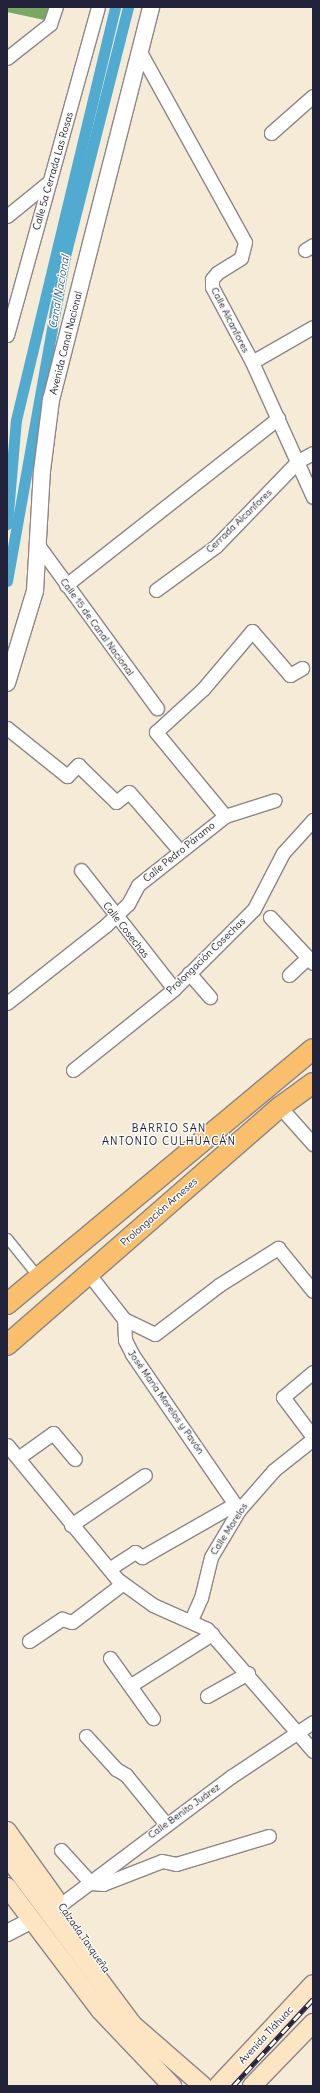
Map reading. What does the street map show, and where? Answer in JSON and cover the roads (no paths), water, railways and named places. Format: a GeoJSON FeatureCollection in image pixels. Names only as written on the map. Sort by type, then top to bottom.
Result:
{"type":"FeatureCollection","features":[{"type":"Feature","properties":{"kind":"main road"},"geometry":{"type":"LineString","coordinates":[[7,1304],[40,1279],[313,1048]]}},
{"type":"Feature","properties":{"kind":"main road","name":"Prolongación Arneses"},"geometry":{"type":"LineString","coordinates":[[7,1345],[280,1107],[313,1083]]}},
{"type":"Feature","properties":{"kind":"main road"},"geometry":{"type":"LineString","coordinates":[[7,1328],[71,1288]]}},
{"type":"Feature","properties":{"kind":"main road","name":"Calzada Taxqueña"},"geometry":{"type":"LineString","coordinates":[[7,1831],[159,2046]]}},
{"type":"Feature","properties":{"kind":"main road","name":"Calzada Taxqueña"},"geometry":{"type":"LineString","coordinates":[[7,1856],[132,2024],[203,2086]]}},
{"type":"Feature","properties":{"kind":"main road"},"geometry":{"type":"LineString","coordinates":[[7,1887],[31,1921],[100,2010],[172,2086]]}},
{"type":"Feature","properties":{"kind":"main road","name":"Avenida Tláhuac"},"geometry":{"type":"LineString","coordinates":[[218,2086],[313,1984]]}},
{"type":"Feature","properties":{"kind":"main road"},"geometry":{"type":"LineString","coordinates":[[252,2086],[313,2023]]}},
{"type":"Feature","properties":{"kind":"street"},"geometry":{"type":"LineString","coordinates":[[7,58],[50,24],[56,7]]}},
{"type":"Feature","properties":{"kind":"street","name":"Calle 5a Cerrada Las Rosas"},"geometry":{"type":"LineString","coordinates":[[7,335],[98,7]]}},
{"type":"Feature","properties":{"kind":"street","name":"Avenida Canal Nacional"},"geometry":{"type":"LineString","coordinates":[[7,683],[35,592],[42,471],[51,400],[151,7]]}},
{"type":"Feature","properties":{"kind":"street","name":"Calle Alcanfores"},"geometry":{"type":"LineString","coordinates":[[140,52],[245,242],[241,258],[217,273],[212,279],[212,287],[252,362],[298,461],[313,498]]}},
{"type":"Feature","properties":{"kind":"street"},"geometry":{"type":"LineString","coordinates":[[271,133],[313,96]]}},
{"type":"Feature","properties":{"kind":"street"},"geometry":{"type":"LineString","coordinates":[[7,216],[50,181]]}},
{"type":"Feature","properties":{"kind":"street"},"geometry":{"type":"LineString","coordinates":[[252,362],[313,327]]}},
{"type":"Feature","properties":{"kind":"street"},"geometry":{"type":"LineString","coordinates":[[66,585],[278,418]]}},
{"type":"Feature","properties":{"kind":"street","name":"Cerrada Alcanfores"},"geometry":{"type":"LineString","coordinates":[[156,590],[216,546],[298,461],[313,453]]}},
{"type":"Feature","properties":{"kind":"street","name":"Calle 15 de Canal Nacional"},"geometry":{"type":"LineString","coordinates":[[38,545],[157,708]]}},
{"type":"Feature","properties":{"kind":"street"},"geometry":{"type":"LineString","coordinates":[[225,816],[156,732],[203,689],[252,631],[290,675],[302,668]]}},
{"type":"Feature","properties":{"kind":"street"},"geometry":{"type":"LineString","coordinates":[[7,728],[67,776],[78,765],[116,802],[129,792],[179,850]]}},
{"type":"Feature","properties":{"kind":"street","name":"Calle Pedro Páramo"},"geometry":{"type":"LineString","coordinates":[[7,1003],[115,916],[128,904],[138,885],[179,850],[225,816],[275,800]]}},
{"type":"Feature","properties":{"kind":"street","name":"Prolongación Cosechas"},"geometry":{"type":"LineString","coordinates":[[73,1070],[174,989],[254,909],[284,853],[313,820]]}},
{"type":"Feature","properties":{"kind":"street","name":"Calle Cosechas"},"geometry":{"type":"LineString","coordinates":[[81,870],[115,916],[174,989]]}},
{"type":"Feature","properties":{"kind":"street"},"geometry":{"type":"LineString","coordinates":[[270,917],[310,960],[289,975]]}},
{"type":"Feature","properties":{"kind":"street"},"geometry":{"type":"LineString","coordinates":[[189,973],[210,997]]}},
{"type":"Feature","properties":{"kind":"street"},"geometry":{"type":"LineString","coordinates":[[280,1107],[313,1144]]}},
{"type":"Feature","properties":{"kind":"street"},"geometry":{"type":"LineString","coordinates":[[7,1238],[40,1279]]}},
{"type":"Feature","properties":{"kind":"street"},"geometry":{"type":"LineString","coordinates":[[88,1273],[124,1318],[156,1334],[219,1285],[278,1248],[313,1291]]}},
{"type":"Feature","properties":{"kind":"street","name":"José María Morelos y Pavón"},"geometry":{"type":"LineString","coordinates":[[124,1318],[125,1340],[132,1354],[237,1507]]}},
{"type":"Feature","properties":{"kind":"street","name":"Calle Morelos"},"geometry":{"type":"LineString","coordinates":[[109,1570],[135,1552],[142,1557],[237,1507],[274,1470],[313,1438],[283,1397],[313,1372]]}},
{"type":"Feature","properties":{"kind":"street"},"geometry":{"type":"LineString","coordinates":[[18,1458],[53,1433],[75,1459]]}},
{"type":"Feature","properties":{"kind":"street"},"geometry":{"type":"LineString","coordinates":[[7,1445],[71,1525],[122,1584],[153,1605],[191,1620],[212,1634],[248,1673],[313,1751]]}},
{"type":"Feature","properties":{"kind":"street"},"geometry":{"type":"LineString","coordinates":[[71,1525],[145,1475]]}},
{"type":"Feature","properties":{"kind":"street","name":"Calle Morelos"},"geometry":{"type":"LineString","coordinates":[[191,1620],[201,1598],[211,1557],[237,1507]]}},
{"type":"Feature","properties":{"kind":"street"},"geometry":{"type":"LineString","coordinates":[[29,1640],[62,1619],[72,1622],[122,1584]]}},
{"type":"Feature","properties":{"kind":"street"},"geometry":{"type":"LineString","coordinates":[[131,1686],[212,1634]]}},
{"type":"Feature","properties":{"kind":"street"},"geometry":{"type":"LineString","coordinates":[[110,1658],[153,1718]]}},
{"type":"Feature","properties":{"kind":"street"},"geometry":{"type":"LineString","coordinates":[[207,1696],[248,1673]]}},
{"type":"Feature","properties":{"kind":"street","name":"Calle Benito Juárez"},"geometry":{"type":"LineString","coordinates":[[60,1905],[166,1824],[313,1722]]}},
{"type":"Feature","properties":{"kind":"street"},"geometry":{"type":"LineString","coordinates":[[86,1736],[116,1769],[126,1775],[166,1824]]}},
{"type":"Feature","properties":{"kind":"street"},"geometry":{"type":"LineString","coordinates":[[61,1850],[91,1882],[103,1884],[162,1861],[176,1864],[269,1836]]}},
{"type":"Feature","properties":{"kind":"street"},"geometry":{"type":"LineString","coordinates":[[7,1933],[31,1921]]}},
{"type":"Feature","properties":{"kind":"waterway","name":"Canal Nacional"},"geometry":{"type":"LineString","coordinates":[[7,524],[16,420],[115,7]]}},
{"type":"Feature","properties":{"kind":"waterway","name":"Canal Nacional"},"geometry":{"type":"LineString","coordinates":[[7,581],[65,256],[128,7]]}},
{"type":"Feature","properties":{"kind":"railway"},"geometry":{"type":"LineString","coordinates":[[233,2086],[313,1999]]}},
{"type":"Feature","properties":{"kind":"district","name":"BARRIO SAN ANTONIO CULHUACÁN"},"geometry":{"type":"Point","coordinates":[169,1135]}}]}
